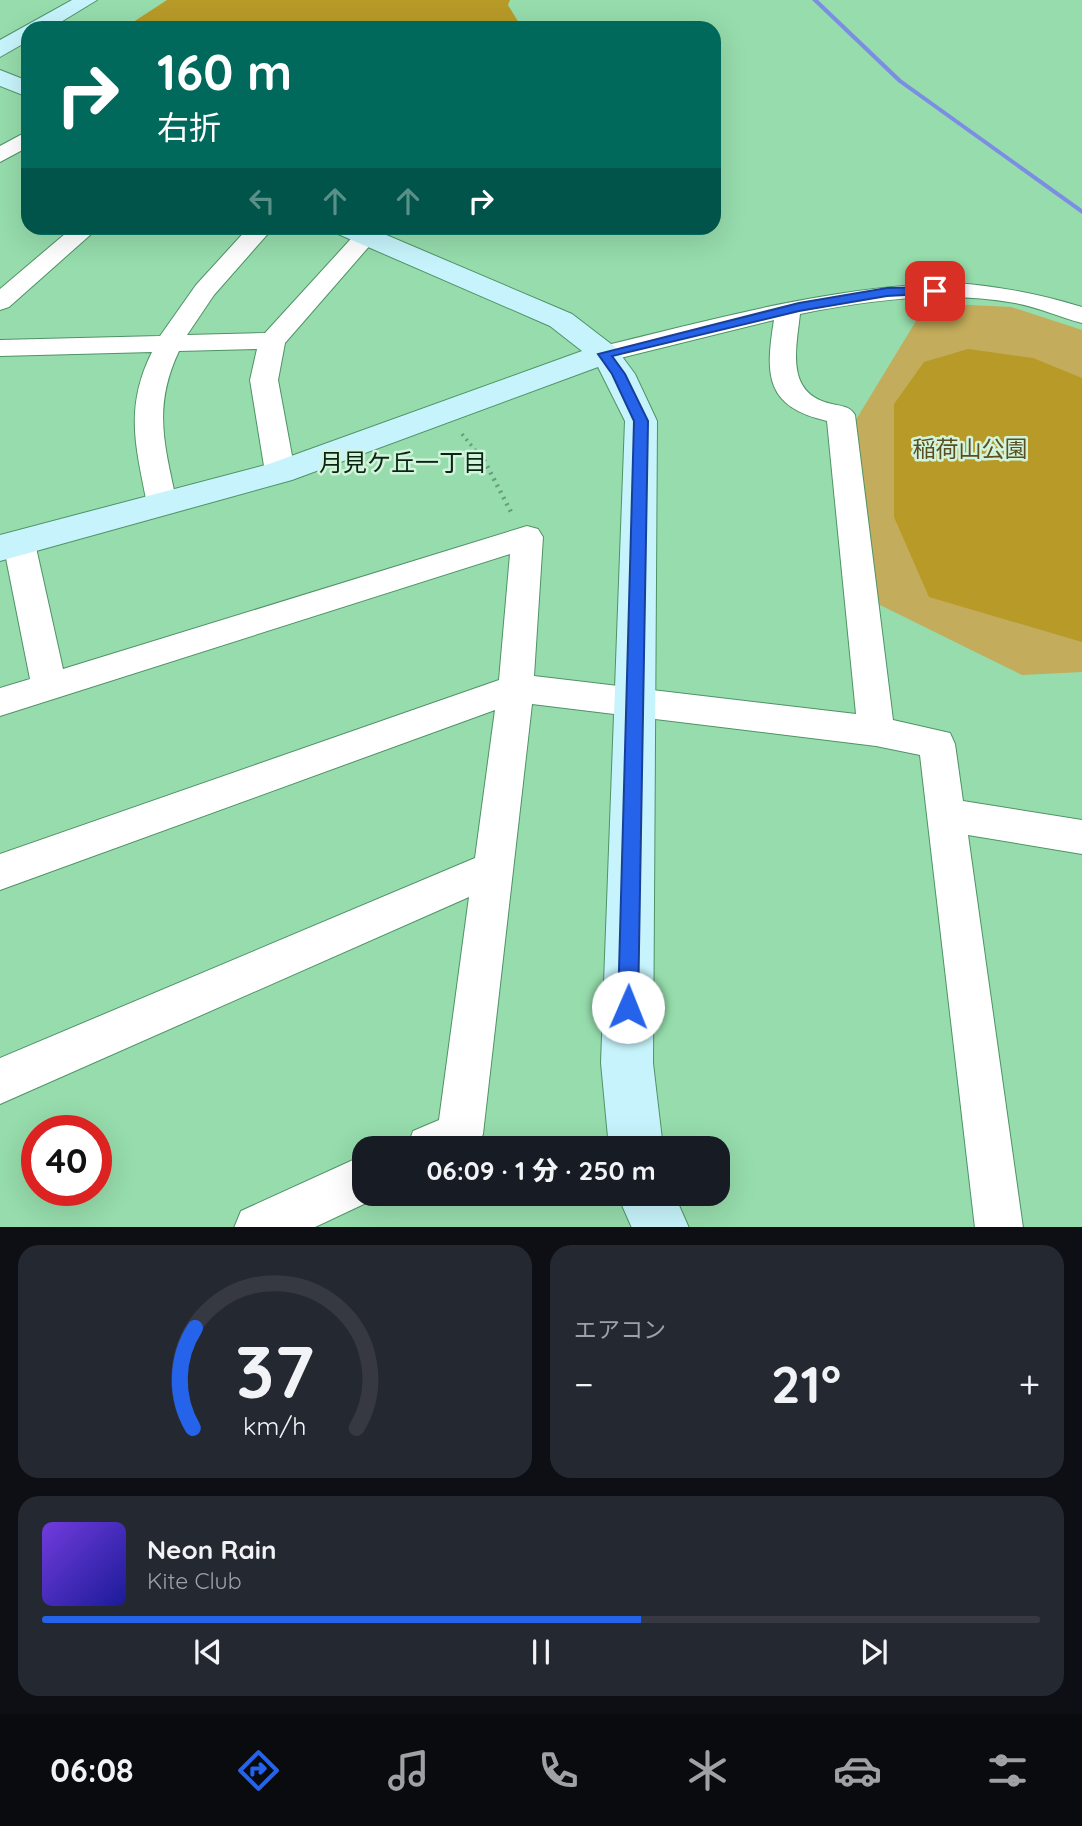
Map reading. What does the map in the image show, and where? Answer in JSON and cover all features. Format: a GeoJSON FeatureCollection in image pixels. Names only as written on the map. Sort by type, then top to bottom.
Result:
{"type":"FeatureCollection","features":[{"type":"Feature","properties":{"kind":"street"},"geometry":{"type":"LineString","coordinates":[[48,21],[87,0]]}},
{"type":"Feature","properties":{"kind":"street"},"geometry":{"type":"LineString","coordinates":[[0,50],[21,36]]}},
{"type":"Feature","properties":{"kind":"street"},"geometry":{"type":"LineString","coordinates":[[0,78],[21,87]]}},
{"type":"Feature","properties":{"kind":"street"},"geometry":{"type":"LineString","coordinates":[[0,156],[21,142]]}},
{"type":"Feature","properties":{"kind":"street"},"geometry":{"type":"LineString","coordinates":[[0,302],[78,235]]}},
{"type":"Feature","properties":{"kind":"street"},"geometry":{"type":"LineString","coordinates":[[162,504],[146,416],[166,344],[215,276],[254,235]]}},
{"type":"Feature","properties":{"kind":"street"},"geometry":{"type":"LineString","coordinates":[[280,472],[264,380],[272,341],[354,235]]}},
{"type":"Feature","properties":{"kind":"street"},"geometry":{"type":"LineString","coordinates":[[366,235],[561,320],[604,354],[619,374],[641,421],[626,1063],[635,1136]]}},
{"type":"Feature","properties":{"kind":"street"},"geometry":{"type":"LineString","coordinates":[[49,687],[10,546],[280,472],[604,354],[788,310],[887,292],[960,290],[1007,294],[1082,315]]}},
{"type":"Feature","properties":{"kind":"street"},"geometry":{"type":"LineString","coordinates":[[788,310],[782,354],[784,387],[800,405],[841,415],[876,731]]}},
{"type":"Feature","properties":{"kind":"street"},"geometry":{"type":"LineString","coordinates":[[0,348],[272,341]]}},
{"type":"Feature","properties":{"kind":"street"},"geometry":{"type":"LineString","coordinates":[[0,702],[527,537],[516,688],[460,1134],[456,1136]]}},
{"type":"Feature","properties":{"kind":"street"},"geometry":{"type":"LineString","coordinates":[[0,872],[516,688],[876,731],[937,744],[999,1227]]}},
{"type":"Feature","properties":{"kind":"street"},"geometry":{"type":"LineString","coordinates":[[946,815],[1082,837]]}},
{"type":"Feature","properties":{"kind":"street"},"geometry":{"type":"LineString","coordinates":[[0,1081],[494,869]]}},
{"type":"Feature","properties":{"kind":"street"},"geometry":{"type":"LineString","coordinates":[[258,1227],[352,1184]]}},
{"type":"Feature","properties":{"kind":"street"},"geometry":{"type":"LineString","coordinates":[[651,1206],[661,1227]]}},
{"type":"Feature","properties":{"kind":"path"},"geometry":{"type":"LineString","coordinates":[[442,413],[477,450],[503,489],[520,540]]}},
{"type":"Feature","properties":{"kind":"green space"},"geometry":{"type":"Polygon","coordinates":[[[167,0],[510,0],[508,5],[518,21],[135,21],[167,0]]]}},
{"type":"Feature","properties":{"kind":"green space","name":"稲荷山公園"},"geometry":{"type":"Polygon","coordinates":[[[927,303],[1011,307],[1082,330],[1082,672],[1022,675],[878,604],[854,423],[927,303]]]}},
{"type":"Feature","properties":{"kind":"green space","name":"稲荷山公園"},"geometry":{"type":"Polygon","coordinates":[[[968,349],[1033,358],[1082,378],[1082,642],[929,597],[894,517],[894,404],[924,362],[968,349]]]}},
{"type":"Feature","properties":{"kind":"waterway"},"geometry":{"type":"LineString","coordinates":[[815,0],[900,81],[1082,212]]}},
{"type":"Feature","properties":{"kind":"district","name":"月見ケ丘一丁目"},"geometry":{"type":"Point","coordinates":[403,462]}},
{"type":"Feature","properties":{"kind":"route"},"geometry":{"type":"LineString","coordinates":[[628,1007],[641,421],[619,374],[604,354],[799,307],[887,292],[935,291]]}}]}
